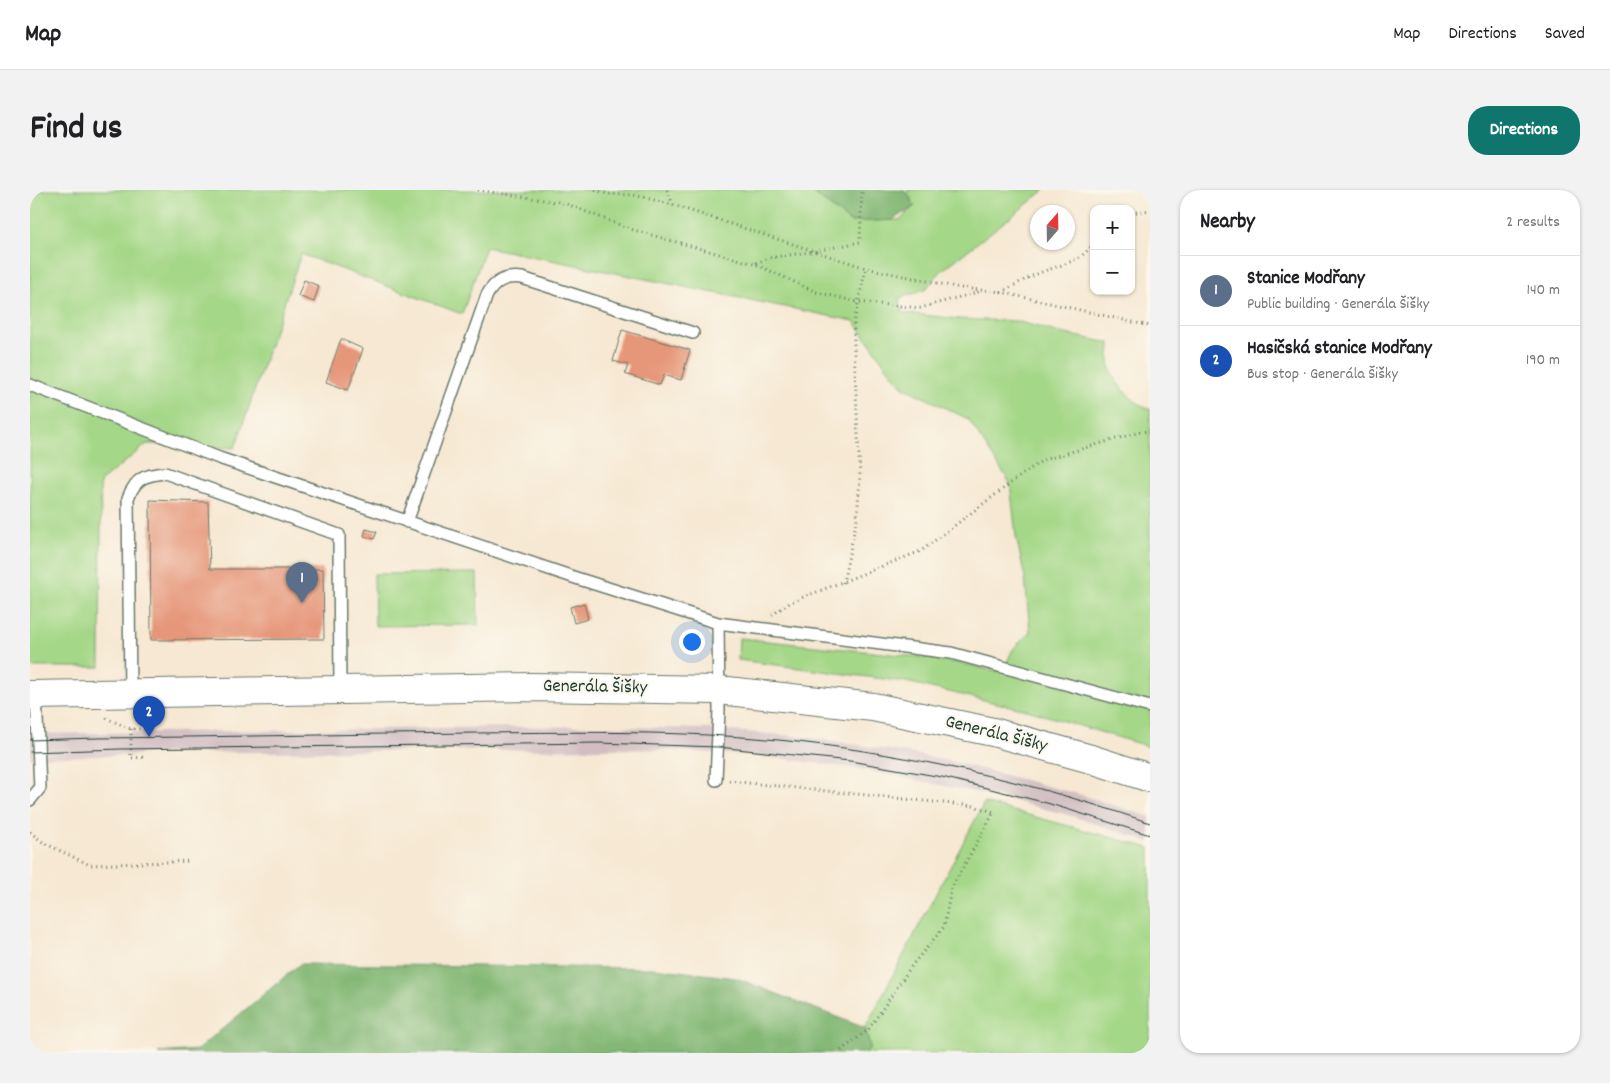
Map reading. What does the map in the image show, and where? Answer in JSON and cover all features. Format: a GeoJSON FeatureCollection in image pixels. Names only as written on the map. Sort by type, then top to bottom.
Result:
{"type":"FeatureCollection","features":[{"type":"Feature","properties":{"kind":"main road","name":"Generála Šišky"},"geometry":{"type":"LineString","coordinates":[[33,695],[531,687],[718,690],[882,709],[993,732],[1091,758],[1150,778]]}},
{"type":"Feature","properties":{"kind":"lane"},"geometry":{"type":"LineString","coordinates":[[407,522],[487,296],[492,286],[501,280],[512,277],[522,278],[693,333]]}},
{"type":"Feature","properties":{"kind":"lane"},"geometry":{"type":"LineString","coordinates":[[30,385],[218,458],[576,578],[718,623],[951,653],[1150,707]]}},
{"type":"Feature","properties":{"kind":"lane"},"geometry":{"type":"LineString","coordinates":[[130,694],[128,498],[133,485],[147,475],[165,473],[338,534],[340,691]]}},
{"type":"Feature","properties":{"kind":"lane"},"geometry":{"type":"LineString","coordinates":[[716,780],[719,710],[718,623]]}},
{"type":"Feature","properties":{"kind":"lane"},"geometry":{"type":"LineString","coordinates":[[30,800],[40,788],[33,695]]}},
{"type":"Feature","properties":{"kind":"path"},"geometry":{"type":"LineString","coordinates":[[478,190],[564,203],[630,229],[755,264],[816,292],[858,302],[920,308],[985,291]]}},
{"type":"Feature","properties":{"kind":"path"},"geometry":{"type":"LineString","coordinates":[[595,190],[607,194],[634,195],[673,205],[866,268],[960,288],[1001,292],[1150,326]]}},
{"type":"Feature","properties":{"kind":"path"},"geometry":{"type":"LineString","coordinates":[[667,190],[673,205]]}},
{"type":"Feature","properties":{"kind":"path"},"geometry":{"type":"LineString","coordinates":[[755,264],[769,258],[860,242],[862,190]]}},
{"type":"Feature","properties":{"kind":"path"},"geometry":{"type":"LineString","coordinates":[[1135,212],[1150,210]]}},
{"type":"Feature","properties":{"kind":"path"},"geometry":{"type":"LineString","coordinates":[[1001,292],[1037,274],[1070,263],[1090,248]]}},
{"type":"Feature","properties":{"kind":"path"},"geometry":{"type":"LineString","coordinates":[[842,583],[857,518],[860,477],[854,321],[866,268]]}},
{"type":"Feature","properties":{"kind":"path"},"geometry":{"type":"LineString","coordinates":[[754,627],[791,602],[921,551],[1042,460],[1150,430]]}},
{"type":"Feature","properties":{"kind":"path"},"geometry":{"type":"LineString","coordinates":[[131,729],[131,758],[147,757]]}},
{"type":"Feature","properties":{"kind":"path"},"geometry":{"type":"LineString","coordinates":[[716,780],[973,806],[994,812],[951,889],[944,927],[913,964],[868,1030],[838,1053]]}},
{"type":"Feature","properties":{"kind":"path"},"geometry":{"type":"LineString","coordinates":[[30,832],[44,843],[90,865],[191,861]]}},
{"type":"Feature","properties":{"kind":"shaded area"},"geometry":{"type":"Polygon","coordinates":[[[583,726],[710,729],[805,737],[909,753],[958,763],[1082,795],[1150,817],[1150,842],[1072,816],[994,796],[861,769],[759,756],[667,750],[608,749],[147,753],[136,755],[30,758],[30,734],[583,726]]]}},
{"type":"Feature","properties":{"kind":"green space"},"geometry":{"type":"Polygon","coordinates":[[[30,190],[810,190],[850,222],[900,220],[914,206],[907,190],[1045,190],[940,272],[925,290],[899,298],[903,313],[959,319],[1016,321],[1060,333],[1110,343],[1109,364],[1115,379],[1132,398],[1150,409],[1150,747],[1027,710],[906,682],[738,660],[739,638],[939,659],[1002,672],[1013,649],[1030,632],[1025,578],[1016,536],[1010,483],[968,419],[903,387],[854,321],[486,247],[462,314],[301,254],[235,448],[147,444],[100,482],[100,667],[30,667],[30,190]]]}},
{"type":"Feature","properties":{"kind":"green space"},"geometry":{"type":"Polygon","coordinates":[[[810,190],[904,190],[915,206],[892,220],[850,222],[810,190]]]}},
{"type":"Feature","properties":{"kind":"green space"},"geometry":{"type":"Polygon","coordinates":[[[477,573],[478,625],[375,626],[374,574],[477,573]]]}},
{"type":"Feature","properties":{"kind":"green space"},"geometry":{"type":"Polygon","coordinates":[[[984,803],[1150,848],[1150,1053],[866,1053],[870,1047],[865,1028],[984,803]]]}},
{"type":"Feature","properties":{"kind":"green space"},"geometry":{"type":"Polygon","coordinates":[[[300,964],[654,968],[736,978],[865,1028],[870,1047],[866,1053],[158,1053],[197,1050],[300,964]]]}},
{"type":"Feature","properties":{"kind":"building"},"geometry":{"type":"Polygon","coordinates":[[[304,280],[319,286],[314,302],[298,296],[304,280]]]}},
{"type":"Feature","properties":{"kind":"building"},"geometry":{"type":"Polygon","coordinates":[[[622,330],[690,350],[681,380],[664,375],[660,385],[625,374],[628,365],[613,361],[622,330]]]}},
{"type":"Feature","properties":{"kind":"building"},"geometry":{"type":"Polygon","coordinates":[[[341,339],[363,349],[348,390],[326,382],[341,339]]]}},
{"type":"Feature","properties":{"kind":"building"},"geometry":{"type":"Polygon","coordinates":[[[150,500],[208,502],[210,569],[323,569],[324,639],[151,640],[150,500]]]}},
{"type":"Feature","properties":{"kind":"building"},"geometry":{"type":"Polygon","coordinates":[[[366,529],[377,532],[374,539],[364,536],[366,529]]]}},
{"type":"Feature","properties":{"kind":"building"},"geometry":{"type":"Polygon","coordinates":[[[584,603],[588,619],[574,623],[570,607],[584,603]]]}},
{"type":"Feature","properties":{"kind":"tram line"},"geometry":{"type":"LineString","coordinates":[[30,740],[563,732],[693,734],[780,740],[906,758],[988,776],[1070,797],[1150,823]]}},
{"type":"Feature","properties":{"kind":"tram line"},"geometry":{"type":"LineString","coordinates":[[30,752],[120,749],[599,743],[718,747],[850,761],[942,777],[1047,803],[1150,835]]}},
{"type":"Feature","properties":{"kind":"place","name":"Stanice Modřany"},"geometry":{"type":"Point","coordinates":[302,603]}},
{"type":"Feature","properties":{"kind":"place","name":"Hasičská stanice Modřany"},"geometry":{"type":"Point","coordinates":[149,737]}}]}
